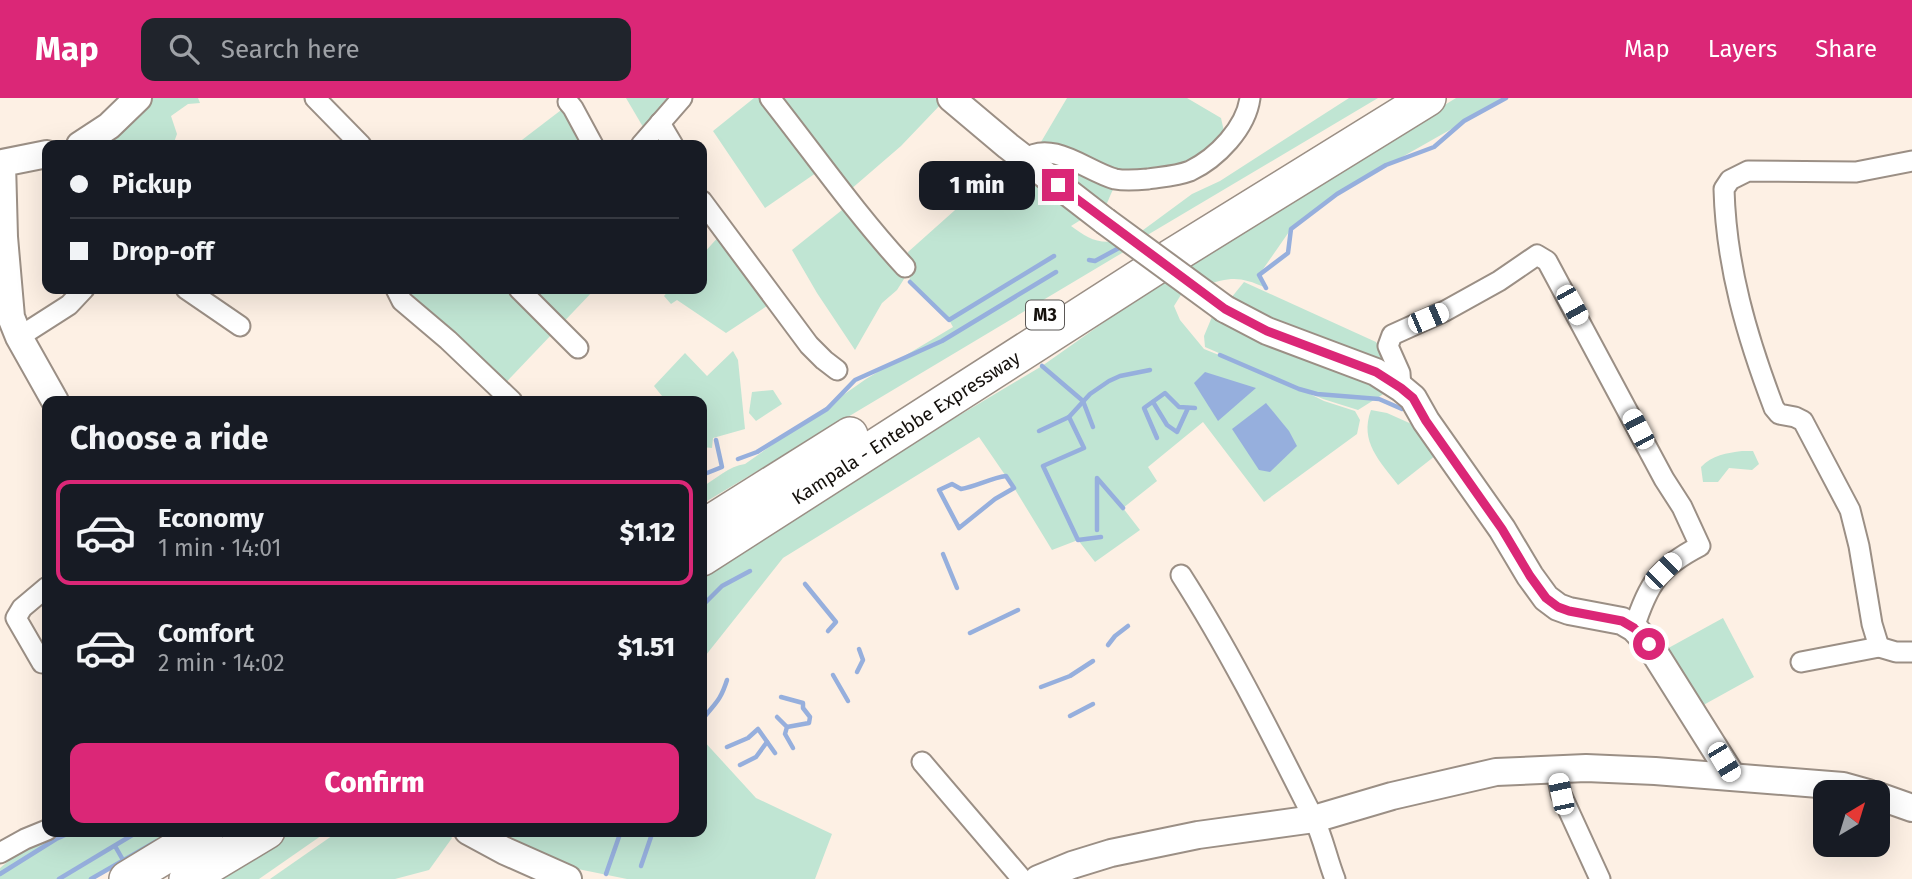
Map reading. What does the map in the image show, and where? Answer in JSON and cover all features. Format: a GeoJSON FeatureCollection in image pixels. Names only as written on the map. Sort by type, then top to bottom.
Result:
{"type":"FeatureCollection","features":[{"type":"Feature","properties":{"kind":"highway","name":"M3"},"geometry":{"type":"LineString","coordinates":[[707,525],[840,441],[954,376],[1175,229],[1386,98]]}},
{"type":"Feature","properties":{"kind":"highway","name":"Kampala - Entebbe Expressway"},"geometry":{"type":"LineString","coordinates":[[707,555],[1171,257],[1428,98]]}},
{"type":"Feature","properties":{"kind":"highway"},"geometry":{"type":"LineString","coordinates":[[127,879],[196,837]]}},
{"type":"Feature","properties":{"kind":"highway"},"geometry":{"type":"LineString","coordinates":[[187,879],[257,837]]}},
{"type":"Feature","properties":{"kind":"street"},"geometry":{"type":"LineString","coordinates":[[88,140],[109,126],[138,98]]}},
{"type":"Feature","properties":{"kind":"street"},"geometry":{"type":"LineString","coordinates":[[316,98],[356,140]]}},
{"type":"Feature","properties":{"kind":"street"},"geometry":{"type":"LineString","coordinates":[[645,140],[682,98]]}},
{"type":"Feature","properties":{"kind":"street"},"geometry":{"type":"LineString","coordinates":[[771,98],[841,191],[905,267]]}},
{"type":"Feature","properties":{"kind":"street"},"geometry":{"type":"LineString","coordinates":[[951,98],[1105,221],[1225,309],[1267,331],[1376,372],[1413,398],[1546,598],[1569,611],[1611,617],[1634,628],[1649,644],[1732,776]]}},
{"type":"Feature","properties":{"kind":"street"},"geometry":{"type":"LineString","coordinates":[[1025,159],[1032,154],[1045,152],[1116,179],[1147,179],[1189,171],[1225,146],[1248,108],[1250,98]]}},
{"type":"Feature","properties":{"kind":"street"},"geometry":{"type":"LineString","coordinates":[[568,102],[590,140]]}},
{"type":"Feature","properties":{"kind":"street"},"geometry":{"type":"LineString","coordinates":[[660,123],[670,140]]}},
{"type":"Feature","properties":{"kind":"street"},"geometry":{"type":"LineString","coordinates":[[42,154],[1,162],[4,237],[10,327],[52,396]]}},
{"type":"Feature","properties":{"kind":"street"},"geometry":{"type":"LineString","coordinates":[[1879,647],[1850,510],[1803,421],[1795,416],[1779,414],[1774,408],[1745,328],[1731,258],[1724,189],[1730,180],[1748,171],[1856,172],[1912,161]]}},
{"type":"Feature","properties":{"kind":"street"},"geometry":{"type":"LineString","coordinates":[[707,208],[809,345],[837,370]]}},
{"type":"Feature","properties":{"kind":"street"},"geometry":{"type":"LineString","coordinates":[[1401,388],[1400,373],[1388,346],[1392,335],[1445,311],[1499,281],[1537,255],[1548,261],[1700,546],[1675,559],[1653,584],[1634,628]]}},
{"type":"Feature","properties":{"kind":"street"},"geometry":{"type":"LineString","coordinates":[[10,327],[69,305],[80,294]]}},
{"type":"Feature","properties":{"kind":"street"},"geometry":{"type":"LineString","coordinates":[[193,294],[240,326]]}},
{"type":"Feature","properties":{"kind":"street"},"geometry":{"type":"LineString","coordinates":[[398,294],[402,301],[507,396]]}},
{"type":"Feature","properties":{"kind":"street"},"geometry":{"type":"LineString","coordinates":[[524,294],[578,348]]}},
{"type":"Feature","properties":{"kind":"street"},"geometry":{"type":"LineString","coordinates":[[1181,575],[1224,645],[1314,819],[1335,879]]}},
{"type":"Feature","properties":{"kind":"street"},"geometry":{"type":"LineString","coordinates":[[42,591],[22,608],[16,618],[42,663]]}},
{"type":"Feature","properties":{"kind":"street"},"geometry":{"type":"LineString","coordinates":[[1801,662],[1879,647],[1896,652],[1912,652]]}},
{"type":"Feature","properties":{"kind":"street"},"geometry":{"type":"LineString","coordinates":[[922,762],[1021,879]]}},
{"type":"Feature","properties":{"kind":"street"},"geometry":{"type":"LineString","coordinates":[[1556,769],[1561,794],[1600,879]]}},
{"type":"Feature","properties":{"kind":"street"},"geometry":{"type":"LineString","coordinates":[[1038,879],[1111,853],[1198,835],[1314,819],[1392,796],[1496,772],[1628,770],[1813,783]]}},
{"type":"Feature","properties":{"kind":"street"},"geometry":{"type":"LineString","coordinates":[[1890,800],[1912,808]]}},
{"type":"Feature","properties":{"kind":"street"},"geometry":{"type":"LineString","coordinates":[[0,853],[42,832]]}},
{"type":"Feature","properties":{"kind":"street"},"geometry":{"type":"LineString","coordinates":[[479,837],[505,852],[568,879]]}},
{"type":"Feature","properties":{"kind":"green space"},"geometry":{"type":"Polygon","coordinates":[[[146,98],[198,98],[200,103],[188,104],[171,116],[177,134],[175,140],[114,140],[110,135],[146,98]]]}},
{"type":"Feature","properties":{"kind":"green space"},"geometry":{"type":"Polygon","coordinates":[[[626,98],[677,98],[646,132],[626,98]]]}},
{"type":"Feature","properties":{"kind":"green space"},"geometry":{"type":"Polygon","coordinates":[[[754,98],[940,98],[943,102],[901,146],[850,190],[829,164],[765,208],[713,131],[754,98]]]}},
{"type":"Feature","properties":{"kind":"green space"},"geometry":{"type":"Polygon","coordinates":[[[1067,98],[1187,98],[1221,118],[1225,136],[1186,167],[1146,173],[1114,172],[1041,142],[1067,98]]]}},
{"type":"Feature","properties":{"kind":"green space"},"geometry":{"type":"Polygon","coordinates":[[[1349,98],[1378,98],[1139,240],[1135,236],[1192,194],[1220,181],[1349,98]]]}},
{"type":"Feature","properties":{"kind":"green space"},"geometry":{"type":"Polygon","coordinates":[[[1456,98],[1506,98],[1337,194],[1291,229],[1259,275],[1266,288],[1235,279],[1203,286],[1181,267],[1456,98]]]}},
{"type":"Feature","properties":{"kind":"green space"},"geometry":{"type":"Polygon","coordinates":[[[569,104],[587,140],[522,140],[569,104]]]}},
{"type":"Feature","properties":{"kind":"green space"},"geometry":{"type":"Polygon","coordinates":[[[1038,158],[1057,159],[1114,187],[1104,210],[1038,158]]]}},
{"type":"Feature","properties":{"kind":"green space"},"geometry":{"type":"Polygon","coordinates":[[[1010,161],[1019,173],[1023,168],[1087,216],[1071,226],[1092,239],[1116,241],[1127,250],[707,501],[707,484],[728,470],[745,464],[866,379],[953,327],[910,282],[908,252],[1010,161]]]}},
{"type":"Feature","properties":{"kind":"green space"},"geometry":{"type":"Polygon","coordinates":[[[857,198],[901,248],[904,279],[897,290],[882,303],[855,350],[792,250],[857,198]]]}},
{"type":"Feature","properties":{"kind":"green space"},"geometry":{"type":"Polygon","coordinates":[[[721,234],[773,302],[726,333],[677,300],[671,304],[664,296],[707,294],[707,249],[721,234]]]}},
{"type":"Feature","properties":{"kind":"green space"},"geometry":{"type":"Polygon","coordinates":[[[1168,277],[1184,290],[1174,306],[1180,320],[1204,349],[1276,378],[1205,347],[1204,336],[1214,312],[1350,370],[1385,393],[1358,410],[1294,386],[1324,401],[1355,411],[1360,420],[1357,434],[1264,502],[1203,422],[1148,467],[1157,481],[1123,508],[1140,530],[1095,562],[1078,540],[1052,550],[979,437],[783,558],[707,654],[707,570],[789,517],[1042,366],[1168,277]]]}},
{"type":"Feature","properties":{"kind":"green space"},"geometry":{"type":"Polygon","coordinates":[[[1244,282],[1376,342],[1389,361],[1385,366],[1227,303],[1244,282]]]}},
{"type":"Feature","properties":{"kind":"green space"},"geometry":{"type":"Polygon","coordinates":[[[398,294],[590,294],[493,396],[393,300],[398,294]]]}},
{"type":"Feature","properties":{"kind":"green space"},"geometry":{"type":"Polygon","coordinates":[[[733,351],[738,360],[745,429],[713,438],[712,448],[707,448],[707,396],[662,396],[654,386],[685,353],[707,376],[733,351]]]}},
{"type":"Feature","properties":{"kind":"green space"},"geometry":{"type":"Polygon","coordinates":[[[773,390],[782,404],[756,421],[749,413],[752,392],[773,390]]]}},
{"type":"Feature","properties":{"kind":"green space"},"geometry":{"type":"Polygon","coordinates":[[[1371,410],[1387,413],[1425,430],[1440,452],[1398,485],[1373,450],[1368,432],[1371,410]]]}},
{"type":"Feature","properties":{"kind":"green space"},"geometry":{"type":"Polygon","coordinates":[[[1753,451],[1759,464],[1752,470],[1729,468],[1718,482],[1703,482],[1701,467],[1705,463],[1720,455],[1753,451]]]}},
{"type":"Feature","properties":{"kind":"green space"},"geometry":{"type":"Polygon","coordinates":[[[1723,618],[1754,677],[1698,708],[1663,651],[1723,618]]]}},
{"type":"Feature","properties":{"kind":"green space"},"geometry":{"type":"Polygon","coordinates":[[[707,744],[756,798],[832,834],[815,879],[627,879],[568,867],[509,837],[707,837],[707,744]]]}},
{"type":"Feature","properties":{"kind":"green space"},"geometry":{"type":"Polygon","coordinates":[[[56,837],[162,837],[91,879],[0,879],[0,868],[36,843],[56,837]]]}},
{"type":"Feature","properties":{"kind":"green space"},"geometry":{"type":"Polygon","coordinates":[[[270,837],[319,837],[259,879],[201,879],[270,837]]]}},
{"type":"Feature","properties":{"kind":"green space"},"geometry":{"type":"Polygon","coordinates":[[[330,837],[452,838],[429,870],[395,879],[270,879],[330,837]]]}},
{"type":"Feature","properties":{"kind":"water"},"geometry":{"type":"Polygon","coordinates":[[[1205,372],[1256,388],[1218,421],[1194,383],[1205,372]]]}},
{"type":"Feature","properties":{"kind":"water"},"geometry":{"type":"Polygon","coordinates":[[[1266,403],[1289,431],[1297,446],[1270,472],[1259,470],[1232,429],[1266,403]]]}},
{"type":"Feature","properties":{"kind":"waterway"},"geometry":{"type":"LineString","coordinates":[[1266,288],[1259,275],[1288,253],[1291,229],[1337,194],[1386,165],[1434,147],[1464,121],[1506,98]]}},
{"type":"Feature","properties":{"kind":"waterway"},"geometry":{"type":"LineString","coordinates":[[1089,260],[1095,261],[1119,248]]}},
{"type":"Feature","properties":{"kind":"waterway"},"geometry":{"type":"LineString","coordinates":[[910,282],[949,320],[1054,256]]}},
{"type":"Feature","properties":{"kind":"waterway"},"geometry":{"type":"LineString","coordinates":[[738,459],[757,452],[827,409],[855,380],[942,341],[1056,272]]}},
{"type":"Feature","properties":{"kind":"waterway"},"geometry":{"type":"LineString","coordinates":[[1220,355],[1299,389],[1317,394],[1379,399],[1402,409]]}},
{"type":"Feature","properties":{"kind":"waterway"},"geometry":{"type":"LineString","coordinates":[[1042,366],[1083,401],[1093,427]]}},
{"type":"Feature","properties":{"kind":"waterway"},"geometry":{"type":"LineString","coordinates":[[1039,431],[1069,417],[1090,394],[1109,381],[1150,370]]}},
{"type":"Feature","properties":{"kind":"waterway"},"geometry":{"type":"LineString","coordinates":[[1157,438],[1144,408],[1165,393],[1179,407],[1195,408]]}},
{"type":"Feature","properties":{"kind":"waterway"},"geometry":{"type":"LineString","coordinates":[[1153,402],[1167,425],[1177,432],[1188,408]]}},
{"type":"Feature","properties":{"kind":"waterway"},"geometry":{"type":"LineString","coordinates":[[1069,417],[1084,448],[1043,466],[1078,540],[1101,537]]}},
{"type":"Feature","properties":{"kind":"waterway"},"geometry":{"type":"LineString","coordinates":[[707,473],[722,467],[716,440]]}},
{"type":"Feature","properties":{"kind":"waterway"},"geometry":{"type":"LineString","coordinates":[[1006,476],[1014,488],[995,499],[959,528],[939,490],[952,484],[961,489],[1006,476]]}},
{"type":"Feature","properties":{"kind":"waterway"},"geometry":{"type":"LineString","coordinates":[[1097,530],[1097,478],[1123,508]]}},
{"type":"Feature","properties":{"kind":"waterway"},"geometry":{"type":"LineString","coordinates":[[943,554],[957,588]]}},
{"type":"Feature","properties":{"kind":"waterway"},"geometry":{"type":"LineString","coordinates":[[707,601],[722,586],[750,571]]}},
{"type":"Feature","properties":{"kind":"waterway"},"geometry":{"type":"LineString","coordinates":[[805,584],[836,622],[828,631]]}},
{"type":"Feature","properties":{"kind":"waterway"},"geometry":{"type":"LineString","coordinates":[[970,633],[1018,610]]}},
{"type":"Feature","properties":{"kind":"waterway"},"geometry":{"type":"LineString","coordinates":[[1108,645],[1128,626]]}},
{"type":"Feature","properties":{"kind":"waterway"},"geometry":{"type":"LineString","coordinates":[[857,672],[863,660],[859,649]]}},
{"type":"Feature","properties":{"kind":"waterway"},"geometry":{"type":"LineString","coordinates":[[1041,687],[1070,676],[1093,661]]}},
{"type":"Feature","properties":{"kind":"waterway"},"geometry":{"type":"LineString","coordinates":[[833,675],[848,701]]}},
{"type":"Feature","properties":{"kind":"waterway"},"geometry":{"type":"LineString","coordinates":[[707,714],[719,698],[727,680]]}},
{"type":"Feature","properties":{"kind":"waterway"},"geometry":{"type":"LineString","coordinates":[[781,697],[803,703],[803,708],[810,717],[809,723],[787,727]]}},
{"type":"Feature","properties":{"kind":"waterway"},"geometry":{"type":"LineString","coordinates":[[1070,716],[1093,704]]}},
{"type":"Feature","properties":{"kind":"waterway"},"geometry":{"type":"LineString","coordinates":[[777,717],[787,727],[785,734],[793,748]]}},
{"type":"Feature","properties":{"kind":"waterway"},"geometry":{"type":"LineString","coordinates":[[727,747],[748,738],[758,729],[775,753]]}},
{"type":"Feature","properties":{"kind":"waterway"},"geometry":{"type":"LineString","coordinates":[[740,765],[756,757],[767,742]]}},
{"type":"Feature","properties":{"kind":"waterway"},"geometry":{"type":"LineString","coordinates":[[0,874],[60,837]]}},
{"type":"Feature","properties":{"kind":"waterway"},"geometry":{"type":"LineString","coordinates":[[59,879],[129,837]]}},
{"type":"Feature","properties":{"kind":"waterway"},"geometry":{"type":"LineString","coordinates":[[606,874],[619,837]]}},
{"type":"Feature","properties":{"kind":"waterway"},"geometry":{"type":"LineString","coordinates":[[641,866],[651,837]]}},
{"type":"Feature","properties":{"kind":"waterway"},"geometry":{"type":"LineString","coordinates":[[91,879],[157,841]]}},
{"type":"Feature","properties":{"kind":"waterway"},"geometry":{"type":"LineString","coordinates":[[115,846],[123,860]]}},
{"type":"Feature","properties":{"kind":"route"},"geometry":{"type":"LineString","coordinates":[[1058,185],[1225,309],[1267,331],[1376,372],[1401,388],[1413,398],[1546,598],[1569,611],[1622,621],[1634,628],[1649,644]]}}]}
